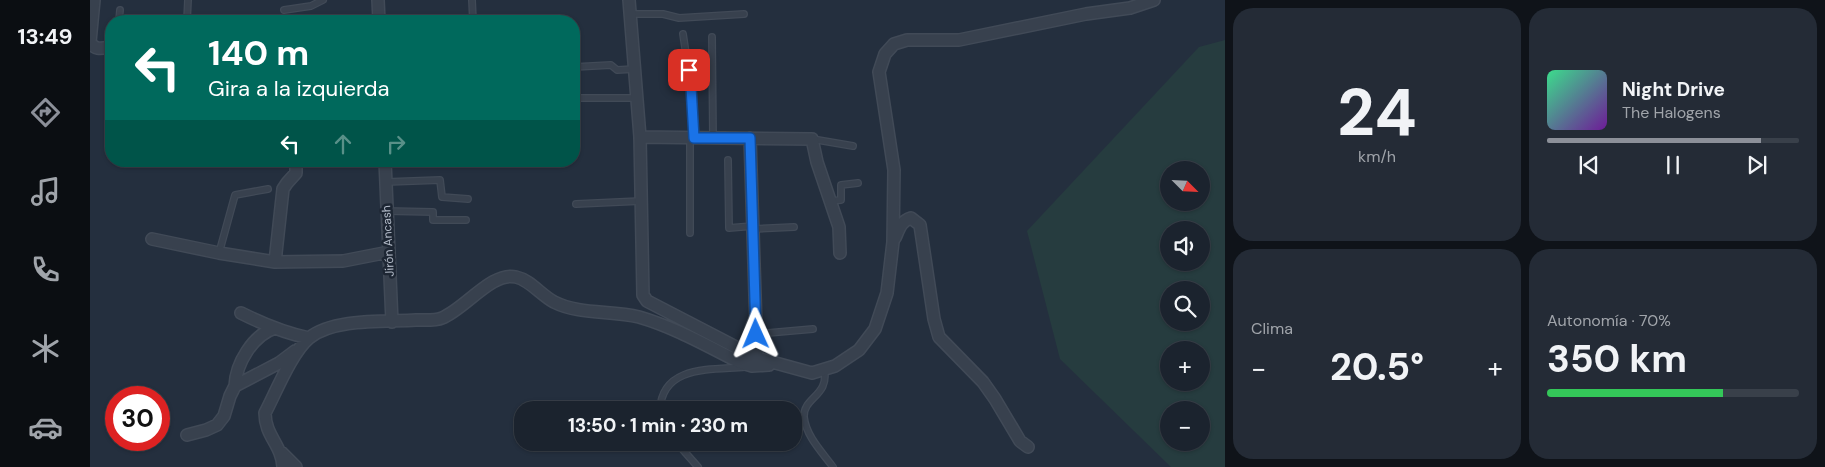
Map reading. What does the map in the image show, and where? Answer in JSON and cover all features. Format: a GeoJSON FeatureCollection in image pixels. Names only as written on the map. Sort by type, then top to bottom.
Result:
{"type":"FeatureCollection","features":[{"type":"Feature","properties":{"kind":"street"},"geometry":{"type":"LineString","coordinates":[[94,0],[90,42],[93,47],[105,48]]}},
{"type":"Feature","properties":{"kind":"street"},"geometry":{"type":"LineString","coordinates":[[378,0],[379,15]]}},
{"type":"Feature","properties":{"kind":"street"},"geometry":{"type":"LineString","coordinates":[[628,0],[640,137],[642,295],[647,302],[754,362]]}},
{"type":"Feature","properties":{"kind":"street"},"geometry":{"type":"LineString","coordinates":[[235,386],[279,363],[319,331],[350,324],[440,319],[458,310],[485,287],[502,276],[516,277],[553,302],[575,309],[637,317],[659,324],[739,362],[783,365],[812,373],[835,366],[859,350],[875,329],[887,293],[893,242],[894,170],[879,72],[884,54],[894,44],[908,40],[958,40],[1086,14],[1130,8],[1154,0]]}},
{"type":"Feature","properties":{"kind":"street"},"geometry":{"type":"LineString","coordinates":[[640,137],[812,140],[817,162],[839,227],[840,253]]}},
{"type":"Feature","properties":{"kind":"street"},"geometry":{"type":"LineString","coordinates":[[750,138],[756,334],[754,362]]}},
{"type":"Feature","properties":{"kind":"street"},"geometry":{"type":"LineString","coordinates":[[275,262],[283,189],[296,173],[296,167]]}},
{"type":"Feature","properties":{"kind":"street","name":"Jirón Ancash"},"geometry":{"type":"LineString","coordinates":[[385,167],[392,322]]}},
{"type":"Feature","properties":{"kind":"street"},"geometry":{"type":"LineString","coordinates":[[893,242],[900,225],[905,220],[911,218],[920,225],[934,319],[940,337],[983,382],[1020,441],[1028,446]]}},
{"type":"Feature","properties":{"kind":"street"},"geometry":{"type":"LineString","coordinates":[[152,239],[275,262],[343,261],[389,252]]}},
{"type":"Feature","properties":{"kind":"street"},"geometry":{"type":"LineString","coordinates":[[241,313],[260,323],[308,338]]}},
{"type":"Feature","properties":{"kind":"street"},"geometry":{"type":"LineString","coordinates":[[187,435],[217,425],[224,416],[238,372],[246,354],[261,333],[275,328]]}},
{"type":"Feature","properties":{"kind":"street"},"geometry":{"type":"LineString","coordinates":[[296,467],[268,433],[265,413],[300,347]]}},
{"type":"Feature","properties":{"kind":"street"},"geometry":{"type":"LineString","coordinates":[[282,452],[283,467]]}},
{"type":"Feature","properties":{"kind":"lane"},"geometry":{"type":"LineString","coordinates":[[187,15],[188,0]]}},
{"type":"Feature","properties":{"kind":"lane"},"geometry":{"type":"LineString","coordinates":[[284,10],[311,6],[323,0]]}},
{"type":"Feature","properties":{"kind":"lane"},"geometry":{"type":"LineString","coordinates":[[472,0],[473,15]]}},
{"type":"Feature","properties":{"kind":"lane"},"geometry":{"type":"LineString","coordinates":[[120,10],[120,15]]}},
{"type":"Feature","properties":{"kind":"lane"},"geometry":{"type":"LineString","coordinates":[[630,14],[663,14],[679,18],[744,14]]}},
{"type":"Feature","properties":{"kind":"lane"},"geometry":{"type":"LineString","coordinates":[[683,34],[691,87],[690,234]]}},
{"type":"Feature","properties":{"kind":"lane"},"geometry":{"type":"LineString","coordinates":[[712,37],[713,138]]}},
{"type":"Feature","properties":{"kind":"lane"},"geometry":{"type":"LineString","coordinates":[[580,67],[611,65],[617,70],[634,69]]}},
{"type":"Feature","properties":{"kind":"lane"},"geometry":{"type":"LineString","coordinates":[[580,98],[637,98]]}},
{"type":"Feature","properties":{"kind":"lane"},"geometry":{"type":"LineString","coordinates":[[812,140],[854,146]]}},
{"type":"Feature","properties":{"kind":"lane"},"geometry":{"type":"LineString","coordinates":[[728,160],[730,228],[794,227]]}},
{"type":"Feature","properties":{"kind":"lane"},"geometry":{"type":"LineString","coordinates":[[386,182],[440,180],[442,197],[468,199]]}},
{"type":"Feature","properties":{"kind":"lane"},"geometry":{"type":"LineString","coordinates":[[830,201],[840,200],[841,185],[858,184]]}},
{"type":"Feature","properties":{"kind":"lane"},"geometry":{"type":"LineString","coordinates":[[219,253],[235,194],[268,189]]}},
{"type":"Feature","properties":{"kind":"lane"},"geometry":{"type":"LineString","coordinates":[[576,204],[642,201]]}},
{"type":"Feature","properties":{"kind":"lane"},"geometry":{"type":"LineString","coordinates":[[387,211],[433,212],[433,220],[466,220]]}},
{"type":"Feature","properties":{"kind":"lane"},"geometry":{"type":"LineString","coordinates":[[756,334],[813,329]]}},
{"type":"Feature","properties":{"kind":"lane"},"geometry":{"type":"LineString","coordinates":[[661,401],[666,388],[674,379],[684,374],[754,362]]}},
{"type":"Feature","properties":{"kind":"lane"},"geometry":{"type":"LineString","coordinates":[[824,369],[826,379],[824,385],[809,404],[804,417],[811,438],[833,467]]}},
{"type":"Feature","properties":{"kind":"lane"},"geometry":{"type":"LineString","coordinates":[[684,451],[698,467]]}},
{"type":"Feature","properties":{"kind":"green space"},"geometry":{"type":"Polygon","coordinates":[[[1225,40],[1225,467],[1171,467],[1060,359],[1027,231],[1199,47],[1225,40]]]}},
{"type":"Feature","properties":{"kind":"route"},"geometry":{"type":"LineString","coordinates":[[689,70],[694,138],[750,138],[756,334]]}}]}
